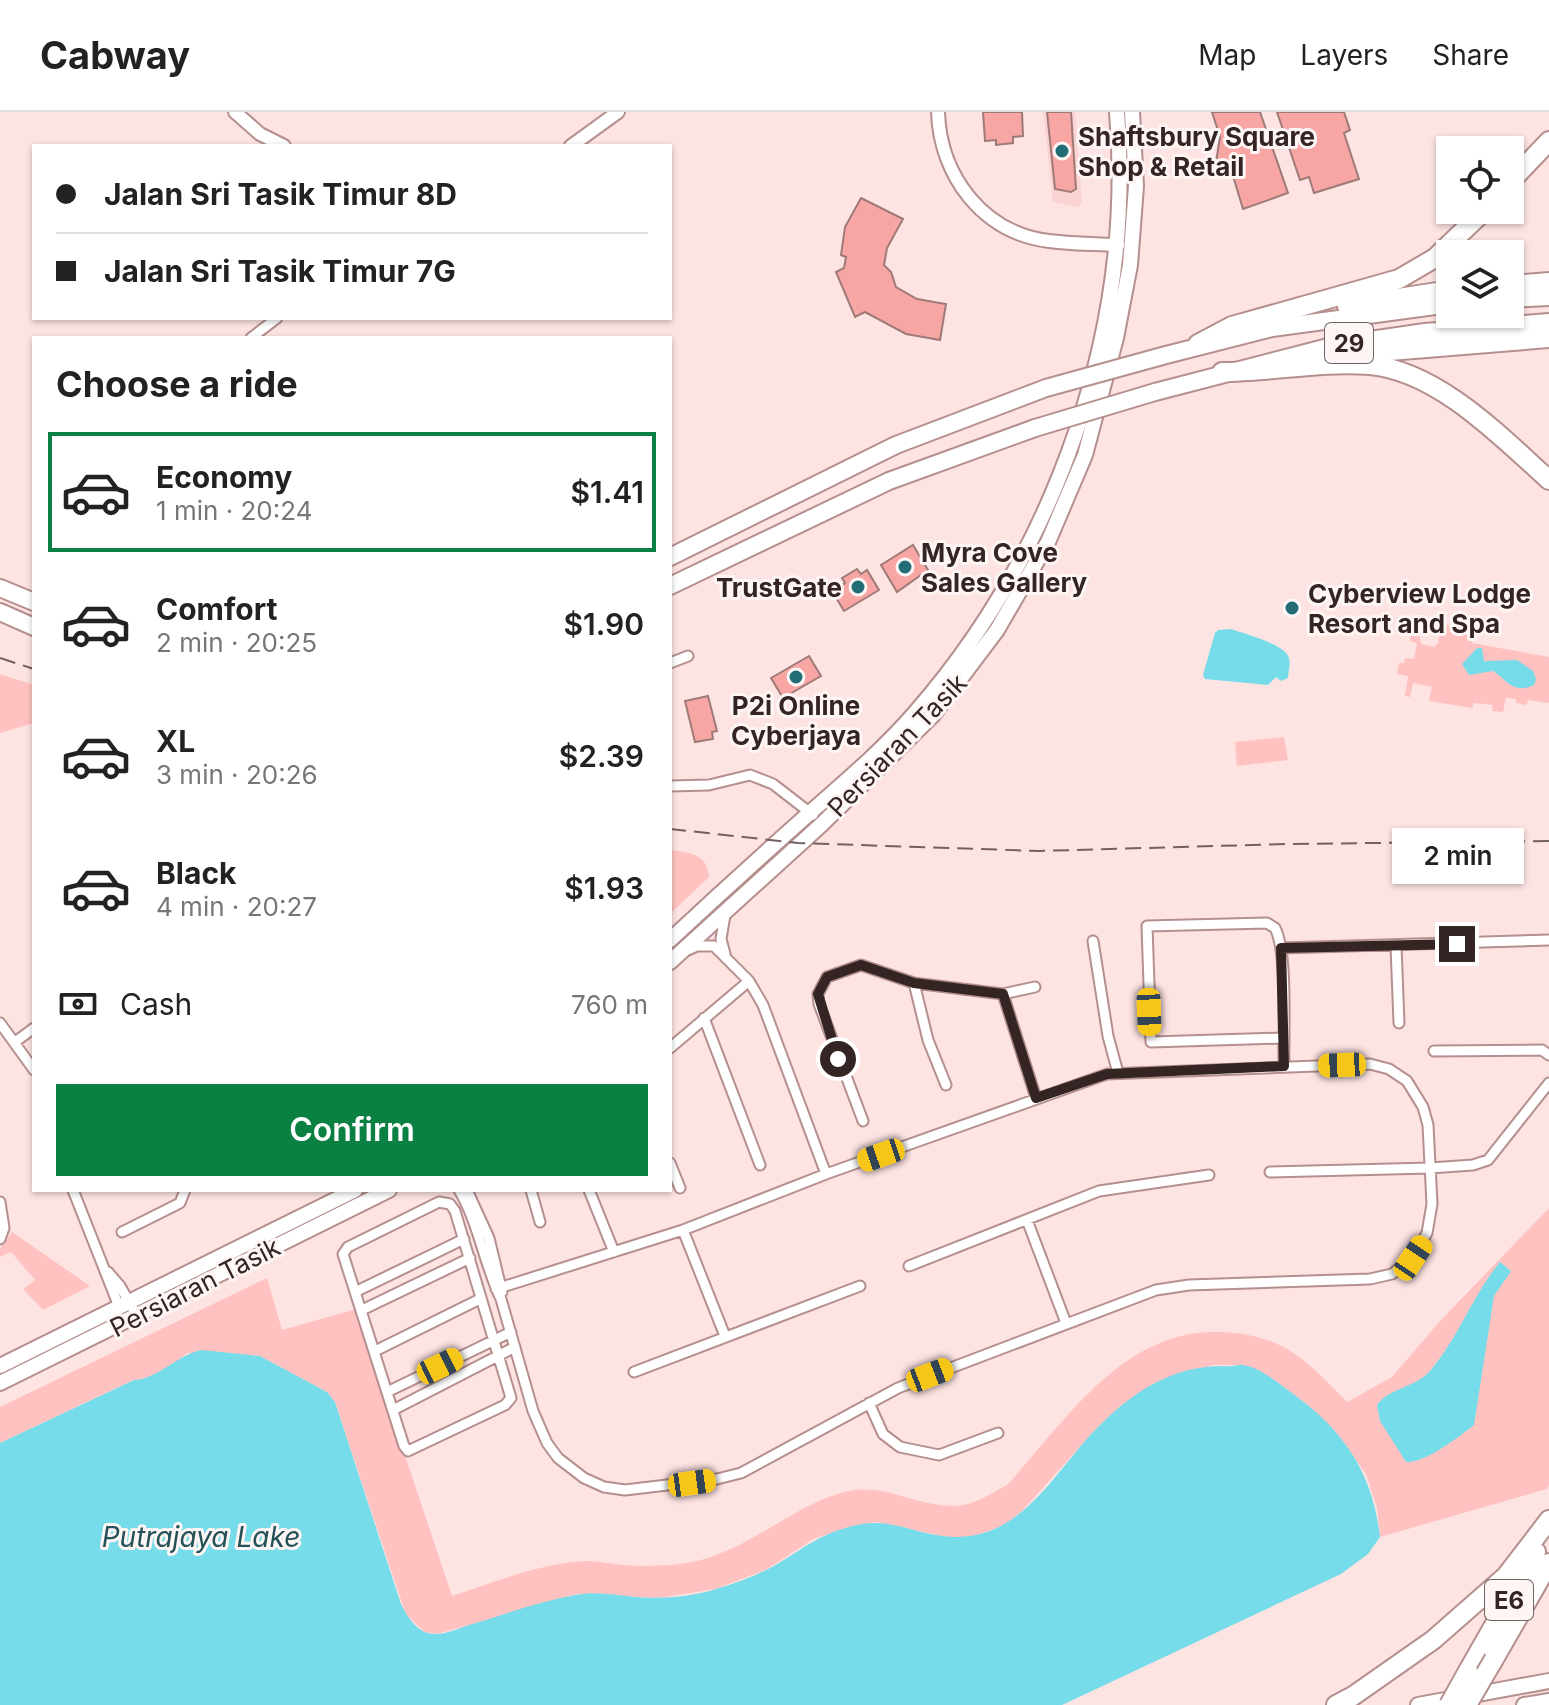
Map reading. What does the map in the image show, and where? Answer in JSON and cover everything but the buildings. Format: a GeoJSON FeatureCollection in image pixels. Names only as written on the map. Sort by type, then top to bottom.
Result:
{"type":"FeatureCollection","features":[{"type":"Feature","properties":{"kind":"highway"},"geometry":{"type":"LineString","coordinates":[[1524,167],[1549,141]]}},
{"type":"Feature","properties":{"kind":"highway"},"geometry":{"type":"LineString","coordinates":[[1198,344],[1232,326],[1399,279],[1435,258],[1470,224]]}},
{"type":"Feature","properties":{"kind":"highway"},"geometry":{"type":"LineString","coordinates":[[1524,284],[1549,282]]}},
{"type":"Feature","properties":{"kind":"highway"},"geometry":{"type":"LineString","coordinates":[[1272,328],[1318,311],[1436,292]]}},
{"type":"Feature","properties":{"kind":"highway"},"geometry":{"type":"LineString","coordinates":[[1524,298],[1549,297]]}},
{"type":"Feature","properties":{"kind":"highway","name":"29"},"geometry":{"type":"LineString","coordinates":[[672,556],[884,450],[1046,388],[1198,344],[1272,328],[1436,306]]}},
{"type":"Feature","properties":{"kind":"highway","name":"29"},"geometry":{"type":"LineString","coordinates":[[672,585],[889,481],[1035,428],[1155,392],[1272,359],[1336,345],[1425,332],[1549,322]]}},
{"type":"Feature","properties":{"kind":"highway"},"geometry":{"type":"LineString","coordinates":[[1272,359],[1307,359],[1461,343],[1549,338]]}},
{"type":"Feature","properties":{"kind":"highway"},"geometry":{"type":"LineString","coordinates":[[1222,372],[1260,372],[1348,364],[1400,371],[1468,410],[1549,480]]}},
{"type":"Feature","properties":{"kind":"highway"},"geometry":{"type":"LineString","coordinates":[[0,588],[32,601]]}},
{"type":"Feature","properties":{"kind":"highway"},"geometry":{"type":"LineString","coordinates":[[0,612],[32,626]]}},
{"type":"Feature","properties":{"kind":"highway"},"geometry":{"type":"LineString","coordinates":[[1336,1705],[1444,1631],[1506,1576],[1549,1520]]}},
{"type":"Feature","properties":{"kind":"highway","name":"E6"},"geometry":{"type":"LineString","coordinates":[[1449,1705],[1549,1527]]}},
{"type":"Feature","properties":{"kind":"highway","name":"E6"},"geometry":{"type":"LineString","coordinates":[[1467,1705],[1549,1563]]}},
{"type":"Feature","properties":{"kind":"main road","name":"Persiaran Tasik"},"geometry":{"type":"LineString","coordinates":[[672,938],[912,717],[972,639],[1011,579],[1033,537],[1080,413],[1102,339],[1118,245],[1120,167],[1117,112]]}},
{"type":"Feature","properties":{"kind":"main road","name":"Persiaran Tasik"},"geometry":{"type":"LineString","coordinates":[[675,958],[822,824],[933,715],[976,662],[1044,549],[1085,455],[1116,338],[1130,265],[1136,186],[1132,112]]}},
{"type":"Feature","properties":{"kind":"main road","name":"Persiaran Tasik"},"geometry":{"type":"LineString","coordinates":[[0,1366],[351,1192]]}},
{"type":"Feature","properties":{"kind":"main road","name":"Persiaran Tasik"},"geometry":{"type":"LineString","coordinates":[[0,1383],[385,1192]]}},
{"type":"Feature","properties":{"kind":"main road"},"geometry":{"type":"LineString","coordinates":[[1418,1705],[1549,1681]]}},
{"type":"Feature","properties":{"kind":"main road"},"geometry":{"type":"LineString","coordinates":[[1524,1705],[1549,1701]]}},
{"type":"Feature","properties":{"kind":"street"},"geometry":{"type":"LineString","coordinates":[[235,112],[260,134],[280,144]]}},
{"type":"Feature","properties":{"kind":"street"},"geometry":{"type":"LineString","coordinates":[[574,144],[618,112]]}},
{"type":"Feature","properties":{"kind":"street"},"geometry":{"type":"LineString","coordinates":[[938,112],[945,159],[958,185],[978,210],[1002,225],[1033,238],[1118,245]]}},
{"type":"Feature","properties":{"kind":"street"},"geometry":{"type":"LineString","coordinates":[[254,336],[274,320]]}},
{"type":"Feature","properties":{"kind":"street"},"geometry":{"type":"LineString","coordinates":[[672,662],[688,656]]}},
{"type":"Feature","properties":{"kind":"street"},"geometry":{"type":"LineString","coordinates":[[672,786],[709,785],[750,775],[773,784],[822,824]]}},
{"type":"Feature","properties":{"kind":"street"},"geometry":{"type":"LineString","coordinates":[[728,908],[721,939],[728,960]]}},
{"type":"Feature","properties":{"kind":"street"},"geometry":{"type":"LineString","coordinates":[[1283,1038],[1154,1042],[1150,1039],[1147,926],[1267,923],[1279,935],[1281,948],[1284,1066]]}},
{"type":"Feature","properties":{"kind":"street"},"geometry":{"type":"LineString","coordinates":[[1281,948],[1549,940]]}},
{"type":"Feature","properties":{"kind":"street"},"geometry":{"type":"LineString","coordinates":[[1093,941],[1113,1074]]}},
{"type":"Feature","properties":{"kind":"street"},"geometry":{"type":"LineString","coordinates":[[675,958],[697,946],[714,946],[749,981],[763,1005],[826,1174]]}},
{"type":"Feature","properties":{"kind":"street"},"geometry":{"type":"LineString","coordinates":[[1396,946],[1399,1023]]}},
{"type":"Feature","properties":{"kind":"street"},"geometry":{"type":"LineString","coordinates":[[863,1121],[831,1038],[818,994],[827,977],[861,965],[914,983],[1003,994],[1035,987]]}},
{"type":"Feature","properties":{"kind":"street"},"geometry":{"type":"LineString","coordinates":[[672,1046],[749,981]]}},
{"type":"Feature","properties":{"kind":"street"},"geometry":{"type":"LineString","coordinates":[[914,983],[928,1040],[946,1085]]}},
{"type":"Feature","properties":{"kind":"street"},"geometry":{"type":"LineString","coordinates":[[1003,994],[1036,1098]]}},
{"type":"Feature","properties":{"kind":"street"},"geometry":{"type":"LineString","coordinates":[[704,1018],[760,1165]]}},
{"type":"Feature","properties":{"kind":"street"},"geometry":{"type":"LineString","coordinates":[[0,1023],[32,1067]]}},
{"type":"Feature","properties":{"kind":"street"},"geometry":{"type":"LineString","coordinates":[[15,1042],[32,1029]]}},
{"type":"Feature","properties":{"kind":"street"},"geometry":{"type":"LineString","coordinates":[[1434,1051],[1542,1050],[1549,1055]]}},
{"type":"Feature","properties":{"kind":"street"},"geometry":{"type":"LineString","coordinates":[[468,1192],[499,1288],[533,1411],[547,1443],[573,1471],[604,1487],[644,1489],[741,1473],[869,1403],[918,1380],[1168,1287],[1351,1281],[1392,1274],[1413,1258],[1427,1233],[1432,1204],[1428,1125],[1414,1088],[1397,1074],[1370,1064],[1113,1074],[1036,1098],[965,1127],[826,1174],[683,1230],[499,1288]]}},
{"type":"Feature","properties":{"kind":"street"},"geometry":{"type":"LineString","coordinates":[[1270,1172],[1473,1165],[1488,1160],[1549,1083]]}},
{"type":"Feature","properties":{"kind":"street"},"geometry":{"type":"LineString","coordinates":[[672,1168],[680,1188]]}},
{"type":"Feature","properties":{"kind":"street"},"geometry":{"type":"LineString","coordinates":[[909,1266],[1110,1188],[1209,1175]]}},
{"type":"Feature","properties":{"kind":"street"},"geometry":{"type":"LineString","coordinates":[[74,1192],[110,1289],[125,1304],[132,1319]]}},
{"type":"Feature","properties":{"kind":"street"},"geometry":{"type":"LineString","coordinates":[[122,1232],[180,1203],[184,1192]]}},
{"type":"Feature","properties":{"kind":"street"},"geometry":{"type":"LineString","coordinates":[[461,1192],[470,1202]]}},
{"type":"Feature","properties":{"kind":"street"},"geometry":{"type":"LineString","coordinates":[[532,1192],[540,1222]]}},
{"type":"Feature","properties":{"kind":"street"},"geometry":{"type":"LineString","coordinates":[[590,1192],[614,1252]]}},
{"type":"Feature","properties":{"kind":"street"},"geometry":{"type":"LineString","coordinates":[[0,1202],[4,1228],[0,1239]]}},
{"type":"Feature","properties":{"kind":"street"},"geometry":{"type":"LineString","coordinates":[[439,1202],[453,1207],[464,1239],[511,1401],[408,1451],[355,1292],[345,1250],[439,1202]]}},
{"type":"Feature","properties":{"kind":"street"},"geometry":{"type":"LineString","coordinates":[[1027,1220],[1066,1323]]}},
{"type":"Feature","properties":{"kind":"street"},"geometry":{"type":"LineString","coordinates":[[683,1230],[725,1336]]}},
{"type":"Feature","properties":{"kind":"street"},"geometry":{"type":"LineString","coordinates":[[355,1292],[464,1239]]}},
{"type":"Feature","properties":{"kind":"street"},"geometry":{"type":"LineString","coordinates":[[362,1310],[470,1258]]}},
{"type":"Feature","properties":{"kind":"street"},"geometry":{"type":"LineString","coordinates":[[634,1372],[860,1286]]}},
{"type":"Feature","properties":{"kind":"street"},"geometry":{"type":"LineString","coordinates":[[375,1351],[480,1299]]}},
{"type":"Feature","properties":{"kind":"street"},"geometry":{"type":"LineString","coordinates":[[387,1392],[511,1332]]}},
{"type":"Feature","properties":{"kind":"street"},"geometry":{"type":"LineString","coordinates":[[393,1410],[515,1347]]}},
{"type":"Feature","properties":{"kind":"street"},"geometry":{"type":"LineString","coordinates":[[869,1403],[883,1434],[900,1447],[939,1455],[998,1433]]}},
{"type":"Feature","properties":{"kind":"shaded area","name":"Shaftsbury Square Shop & Retail"},"geometry":{"type":"Polygon","coordinates":[[[1043,112],[1075,112],[1082,203],[1079,207],[1053,202],[1043,112]]]}},
{"type":"Feature","properties":{"kind":"shaded area"},"geometry":{"type":"Polygon","coordinates":[[[1415,619],[1474,630],[1472,643],[1549,657],[1549,703],[1528,700],[1526,705],[1506,698],[1503,712],[1492,711],[1493,705],[1474,703],[1472,708],[1429,701],[1432,687],[1413,683],[1410,697],[1405,696],[1408,676],[1397,674],[1399,663],[1404,663],[1405,658],[1414,659],[1417,643],[1410,641],[1411,632],[1419,633],[1421,644],[1434,647],[1438,643],[1440,626],[1414,625],[1415,619]]]}},
{"type":"Feature","properties":{"kind":"shaded area"},"geometry":{"type":"Polygon","coordinates":[[[0,674],[32,684],[32,724],[0,733],[0,674]]]}},
{"type":"Feature","properties":{"kind":"shaded area"},"geometry":{"type":"Polygon","coordinates":[[[1284,737],[1288,760],[1237,766],[1235,742],[1284,737]]]}},
{"type":"Feature","properties":{"kind":"shaded area"},"geometry":{"type":"Polygon","coordinates":[[[672,850],[701,859],[709,877],[672,912],[672,850]]]}},
{"type":"Feature","properties":{"kind":"shaded area"},"geometry":{"type":"Polygon","coordinates":[[[1549,1208],[1547,1489],[1380,1537],[1377,1508],[1366,1474],[1340,1438],[1309,1406],[1278,1383],[1243,1365],[1212,1365],[1094,1431],[1022,1511],[1006,1524],[989,1531],[969,1537],[946,1537],[876,1522],[858,1525],[815,1538],[767,1569],[716,1589],[658,1598],[577,1594],[437,1634],[425,1632],[406,1615],[335,1402],[327,1392],[260,1356],[187,1353],[155,1374],[133,1380],[0,1443],[0,1407],[267,1278],[282,1330],[356,1309],[452,1596],[552,1565],[591,1561],[642,1566],[682,1564],[740,1545],[812,1504],[849,1491],[878,1491],[949,1506],[980,1500],[1007,1485],[1075,1407],[1127,1361],[1156,1345],[1188,1335],[1223,1332],[1272,1342],[1304,1360],[1347,1402],[1392,1377],[1441,1320],[1549,1208]]]}},
{"type":"Feature","properties":{"kind":"shaded area"},"geometry":{"type":"Polygon","coordinates":[[[12,1232],[90,1286],[43,1310],[23,1289],[35,1280],[11,1252],[0,1257],[0,1249],[12,1232]]]}},
{"type":"Feature","properties":{"kind":"water"},"geometry":{"type":"Polygon","coordinates":[[[1231,629],[1264,640],[1286,653],[1290,660],[1288,678],[1281,681],[1276,677],[1268,685],[1205,679],[1203,675],[1215,633],[1231,629]]]}},
{"type":"Feature","properties":{"kind":"water"},"geometry":{"type":"Polygon","coordinates":[[[1477,648],[1482,648],[1484,661],[1517,660],[1533,671],[1536,679],[1534,685],[1515,687],[1493,671],[1469,675],[1462,664],[1477,648]]]}},
{"type":"Feature","properties":{"kind":"water"},"geometry":{"type":"Polygon","coordinates":[[[1500,1262],[1511,1271],[1494,1296],[1474,1425],[1432,1454],[1406,1462],[1380,1421],[1377,1405],[1388,1395],[1429,1372],[1500,1262]]]}},
{"type":"Feature","properties":{"kind":"water","name":"Putrajaya Lake"},"geometry":{"type":"Polygon","coordinates":[[[201,1350],[260,1356],[327,1392],[335,1402],[401,1604],[414,1624],[435,1634],[583,1594],[656,1598],[709,1591],[764,1571],[823,1536],[862,1524],[893,1525],[955,1537],[992,1530],[1008,1522],[1035,1499],[1095,1430],[1123,1404],[1154,1383],[1188,1370],[1206,1367],[1251,1367],[1272,1378],[1314,1410],[1343,1441],[1364,1475],[1380,1537],[1368,1554],[1341,1574],[1062,1705],[0,1705],[0,1443],[134,1380],[151,1376],[201,1350]]]}},
{"type":"Feature","properties":{"kind":"railway"},"geometry":{"type":"LineString","coordinates":[[0,658],[32,668]]}},
{"type":"Feature","properties":{"kind":"railway"},"geometry":{"type":"LineString","coordinates":[[672,829],[798,843],[1039,851],[1549,841]]}},
{"type":"Feature","properties":{"kind":"place","name":"Shaftsbury Square Shop & Retail"},"geometry":{"type":"Point","coordinates":[1062,151]}},
{"type":"Feature","properties":{"kind":"place","name":"Myra Cove Sales Gallery"},"geometry":{"type":"Point","coordinates":[905,567]}},
{"type":"Feature","properties":{"kind":"place","name":"TrustGate"},"geometry":{"type":"Point","coordinates":[858,587]}},
{"type":"Feature","properties":{"kind":"place","name":"Cyberview Lodge Resort and Spa"},"geometry":{"type":"Point","coordinates":[1292,608]}},
{"type":"Feature","properties":{"kind":"place","name":"P2i Online Cyberjaya"},"geometry":{"type":"Point","coordinates":[796,677]}},
{"type":"Feature","properties":{"kind":"route"},"geometry":{"type":"LineString","coordinates":[[838,1059],[818,994],[827,977],[861,965],[914,983],[1003,994],[1036,1098],[1107,1074],[1284,1066],[1281,948],[1457,944]]}}]}
